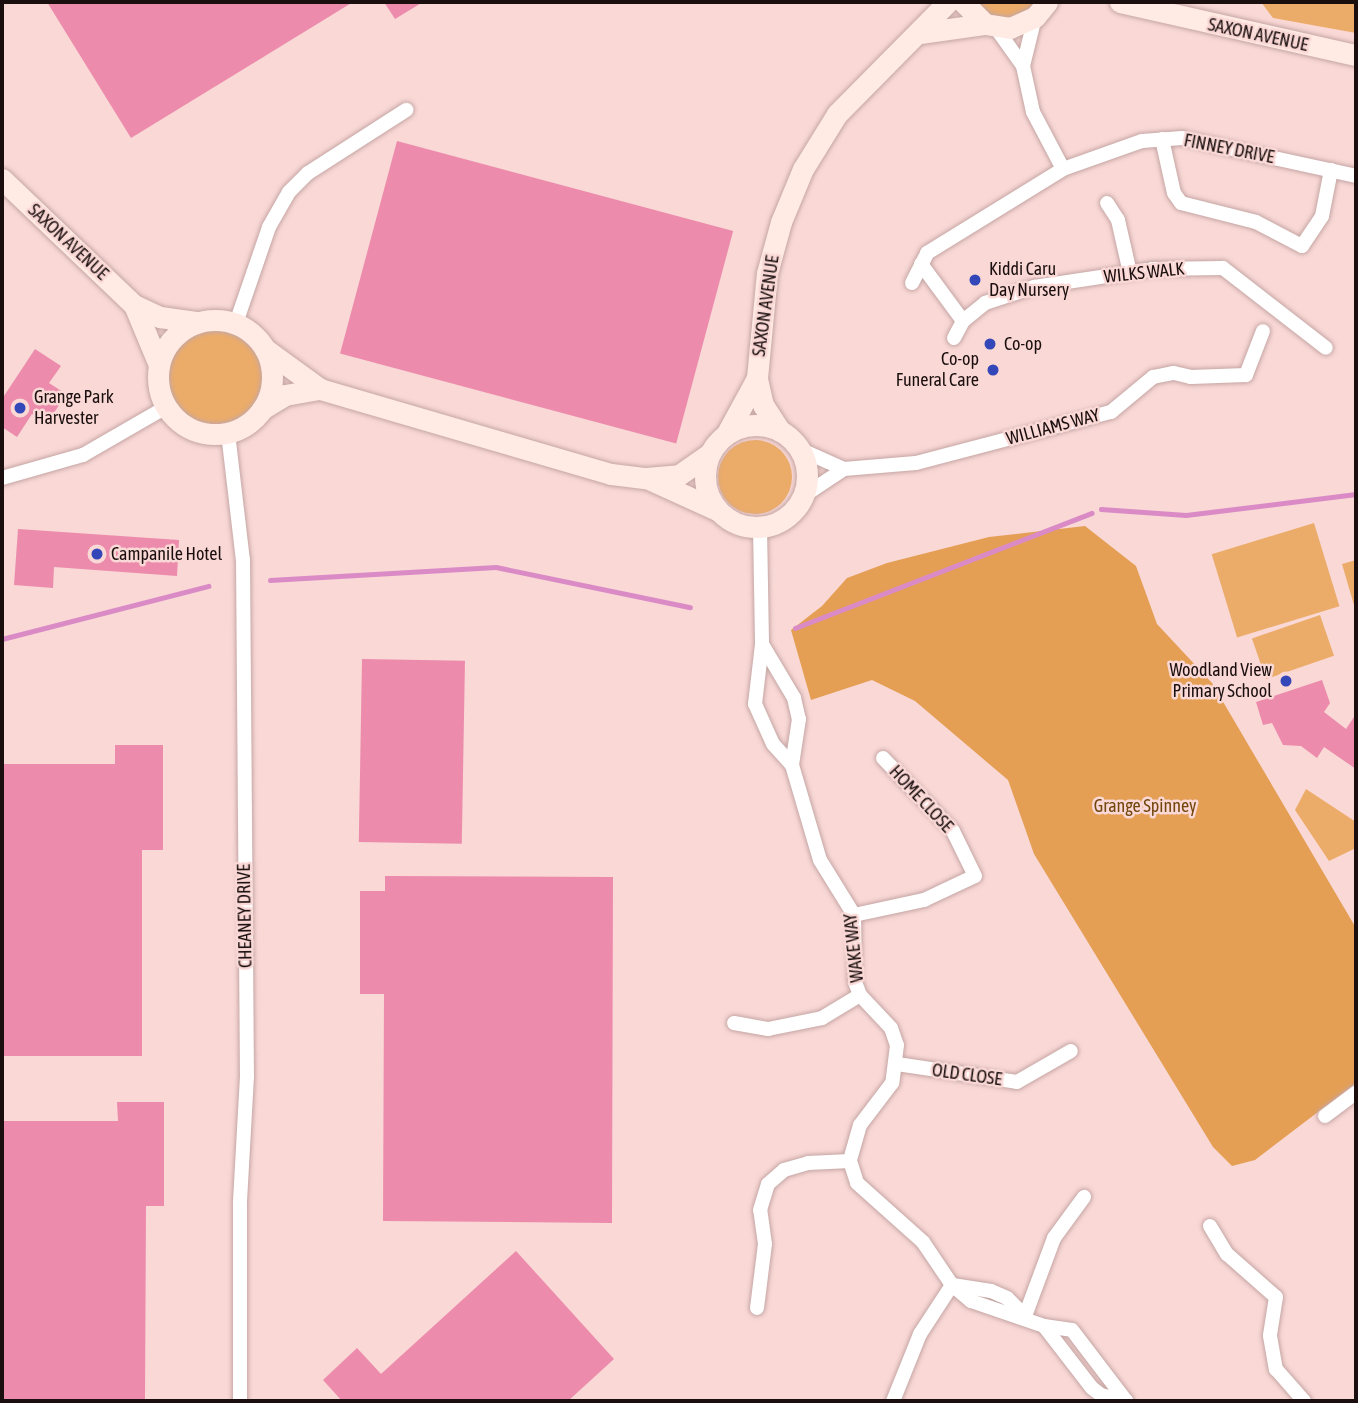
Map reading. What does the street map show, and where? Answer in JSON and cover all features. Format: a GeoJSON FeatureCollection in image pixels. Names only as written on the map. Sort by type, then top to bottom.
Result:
{"type":"FeatureCollection","features":[{"type":"Feature","properties":{"kind":"street","name":"SAXON AVENUE"},"geometry":{"type":"LineString","coordinates":[[780,431],[763,405],[757,378],[767,273],[781,222],[803,169],[856,91],[920,33],[948,2]]}},
{"type":"Feature","properties":{"kind":"street"},"geometry":{"type":"LineString","coordinates":[[963,2],[991,26],[1023,66],[1032,112],[1063,169]]}},
{"type":"Feature","properties":{"kind":"street","name":"SAXON AVENUE"},"geometry":{"type":"LineString","coordinates":[[1120,2],[1356,55]]}},
{"type":"Feature","properties":{"kind":"street"},"geometry":{"type":"LineString","coordinates":[[920,33],[991,26],[1017,27],[1046,7]]}},
{"type":"Feature","properties":{"kind":"street"},"geometry":{"type":"LineString","coordinates":[[1023,66],[1046,7]]}},
{"type":"Feature","properties":{"kind":"street"},"geometry":{"type":"LineString","coordinates":[[236,323],[269,228],[289,192],[324,161],[406,110]]}},
{"type":"Feature","properties":{"kind":"street","name":"FINNEY DRIVE"},"geometry":{"type":"LineString","coordinates":[[912,283],[928,253],[1063,169],[1142,141],[1182,138],[1356,176]]}},
{"type":"Feature","properties":{"kind":"street"},"geometry":{"type":"LineString","coordinates":[[1162,139],[1174,193],[1181,203],[1256,222],[1284,233],[1302,246],[1322,216],[1331,170]]}},
{"type":"Feature","properties":{"kind":"street","name":"SAXON AVENUE"},"geometry":{"type":"LineString","coordinates":[[2,179],[134,305],[160,317],[195,322]]}},
{"type":"Feature","properties":{"kind":"street"},"geometry":{"type":"LineString","coordinates":[[1107,203],[1118,220],[1130,273]]}},
{"type":"Feature","properties":{"kind":"street"},"geometry":{"type":"LineString","coordinates":[[921,264],[963,321]]}},
{"type":"Feature","properties":{"kind":"street","name":"WILKS WALK"},"geometry":{"type":"LineString","coordinates":[[954,338],[963,321],[985,303],[1034,287],[1130,273],[1223,268],[1326,348]]}},
{"type":"Feature","properties":{"kind":"street","name":"SAXON AVENUE"},"geometry":{"type":"LineString","coordinates":[[134,305],[159,365]]}},
{"type":"Feature","properties":{"kind":"street"},"geometry":{"type":"LineString","coordinates":[[320,389],[285,395],[228,433],[193,430],[166,407],[159,391],[159,365],[169,342],[195,322],[212,319],[236,323],[265,349],[320,389],[611,474],[646,478],[678,475],[709,454],[727,433],[754,425],[780,431],[799,449],[806,464],[802,497],[785,517],[760,527],[744,526],[718,510],[646,478]]}},
{"type":"Feature","properties":{"kind":"street","name":"WILLIAMS WAY"},"geometry":{"type":"LineString","coordinates":[[799,449],[844,469],[916,463],[1111,412],[1153,377],[1246,375],[1263,331]]}},
{"type":"Feature","properties":{"kind":"street"},"geometry":{"type":"LineString","coordinates":[[262,409],[272,383],[265,349]]}},
{"type":"Feature","properties":{"kind":"street","name":"SAXON AVENUE"},"geometry":{"type":"LineString","coordinates":[[727,433],[757,378]]}},
{"type":"Feature","properties":{"kind":"street"},"geometry":{"type":"LineString","coordinates":[[2,478],[83,455],[166,407]]}},
{"type":"Feature","properties":{"kind":"street","name":"CHEANEY DRIVE"},"geometry":{"type":"LineString","coordinates":[[228,433],[243,560],[247,1076],[240,1202],[240,1401]]}},
{"type":"Feature","properties":{"kind":"street"},"geometry":{"type":"LineString","coordinates":[[709,454],[705,482],[718,510]]}},
{"type":"Feature","properties":{"kind":"street","name":"WILLIAMS WAY"},"geometry":{"type":"LineString","coordinates":[[802,497],[844,469]]}},
{"type":"Feature","properties":{"kind":"street","name":"WAKE WAY"},"geometry":{"type":"LineString","coordinates":[[760,527],[762,644],[755,704],[773,744],[792,765]]}},
{"type":"Feature","properties":{"kind":"street","name":"WAKE WAY"},"geometry":{"type":"LineString","coordinates":[[762,644],[794,698],[799,719],[792,765],[820,860],[854,915],[852,965],[860,995],[891,1028],[897,1064]]}},
{"type":"Feature","properties":{"kind":"street","name":"HOME CLOSE"},"geometry":{"type":"LineString","coordinates":[[854,915],[924,900],[975,876],[953,831],[883,758]]}},
{"type":"Feature","properties":{"kind":"street"},"geometry":{"type":"LineString","coordinates":[[734,1023],[768,1029],[822,1018],[860,995]]}},
{"type":"Feature","properties":{"kind":"street","name":"OLD CLOSE"},"geometry":{"type":"LineString","coordinates":[[897,1064],[1017,1082],[1071,1051]]}},
{"type":"Feature","properties":{"kind":"street"},"geometry":{"type":"LineString","coordinates":[[897,1064],[892,1083],[870,1107],[852,1141],[850,1161],[857,1183],[923,1242],[952,1285],[971,1301],[1025,1316],[1044,1326],[1072,1331],[1126,1401]]}},
{"type":"Feature","properties":{"kind":"street"},"geometry":{"type":"LineString","coordinates":[[1325,1116],[1356,1093]]}},
{"type":"Feature","properties":{"kind":"street"},"geometry":{"type":"LineString","coordinates":[[757,1307],[765,1244],[760,1210],[768,1184],[784,1170],[808,1163],[850,1161]]}},
{"type":"Feature","properties":{"kind":"street"},"geometry":{"type":"LineString","coordinates":[[1025,1316],[1054,1238],[1084,1197]]}},
{"type":"Feature","properties":{"kind":"street"},"geometry":{"type":"LineString","coordinates":[[1210,1226],[1227,1254],[1276,1297],[1270,1336],[1276,1369],[1304,1401]]}},
{"type":"Feature","properties":{"kind":"street"},"geometry":{"type":"LineString","coordinates":[[893,1401],[920,1334],[952,1285]]}},
{"type":"Feature","properties":{"kind":"shaded area"},"geometry":{"type":"Polygon","coordinates":[[[973,2],[1037,2],[1013,20],[991,18],[973,2]]]}},
{"type":"Feature","properties":{"kind":"shaded area"},"geometry":{"type":"Polygon","coordinates":[[[1261,2],[1356,2],[1356,33],[1273,18],[1261,2]]]}},
{"type":"Feature","properties":{"kind":"shaded area"},"geometry":{"type":"Polygon","coordinates":[[[215,328],[233,331],[249,342],[260,358],[263,376],[260,394],[249,410],[233,421],[215,424],[197,421],[181,410],[170,394],[167,376],[170,358],[181,342],[197,331],[215,328]]]}},
{"type":"Feature","properties":{"kind":"shaded area"},"geometry":{"type":"Polygon","coordinates":[[[755,440],[776,446],[786,456],[792,477],[786,498],[776,508],[755,514],[734,508],[724,498],[718,477],[724,456],[734,446],[755,440]]]}},
{"type":"Feature","properties":{"kind":"shaded area"},"geometry":{"type":"Polygon","coordinates":[[[1314,523],[1339,606],[1237,637],[1212,554],[1314,523]]]}},
{"type":"Feature","properties":{"kind":"shaded area"},"geometry":{"type":"Polygon","coordinates":[[[1356,560],[1356,612],[1342,564],[1356,560]]]}},
{"type":"Feature","properties":{"kind":"shaded area"},"geometry":{"type":"Polygon","coordinates":[[[1320,615],[1334,656],[1266,679],[1252,638],[1320,615]]]}},
{"type":"Feature","properties":{"kind":"shaded area"},"geometry":{"type":"Polygon","coordinates":[[[1306,789],[1356,822],[1356,848],[1329,861],[1295,810],[1306,789]]]}},
{"type":"Feature","properties":{"kind":"green space","name":"Grange Spinney"},"geometry":{"type":"Polygon","coordinates":[[[1085,526],[1136,566],[1157,624],[1212,683],[1356,928],[1356,1083],[1255,1160],[1232,1166],[1213,1147],[1034,854],[1008,780],[915,701],[872,680],[811,700],[791,630],[822,606],[847,578],[887,563],[989,537],[1085,526]]]}},
{"type":"Feature","properties":{"kind":"building"},"geometry":{"type":"Polygon","coordinates":[[[47,2],[353,2],[131,138],[47,2]]]}},
{"type":"Feature","properties":{"kind":"building"},"geometry":{"type":"Polygon","coordinates":[[[384,2],[423,2],[395,19],[384,2]]]}},
{"type":"Feature","properties":{"kind":"building"},"geometry":{"type":"Polygon","coordinates":[[[397,141],[733,231],[676,444],[340,354],[397,141]]]}},
{"type":"Feature","properties":{"kind":"building"},"geometry":{"type":"Polygon","coordinates":[[[35,349],[61,366],[49,383],[66,394],[47,424],[32,414],[17,437],[2,427],[2,399],[35,349]]]}},
{"type":"Feature","properties":{"kind":"building","name":"Campanile Hotel"},"geometry":{"type":"Polygon","coordinates":[[[18,529],[179,540],[177,576],[54,567],[53,588],[14,585],[18,529]]]}},
{"type":"Feature","properties":{"kind":"building"},"geometry":{"type":"Polygon","coordinates":[[[362,659],[465,661],[462,844],[359,842],[362,659]]]}},
{"type":"Feature","properties":{"kind":"building"},"geometry":{"type":"Polygon","coordinates":[[[1322,680],[1330,703],[1324,712],[1346,729],[1356,714],[1356,769],[1324,747],[1317,758],[1301,746],[1283,745],[1272,723],[1263,725],[1256,702],[1322,680]]]}},
{"type":"Feature","properties":{"kind":"building"},"geometry":{"type":"Polygon","coordinates":[[[115,745],[163,745],[163,850],[142,850],[142,1056],[2,1056],[2,764],[115,764],[115,745]]]}},
{"type":"Feature","properties":{"kind":"building"},"geometry":{"type":"Polygon","coordinates":[[[385,876],[613,877],[612,1223],[383,1221],[384,994],[360,994],[360,891],[385,891],[385,876]]]}},
{"type":"Feature","properties":{"kind":"building"},"geometry":{"type":"Polygon","coordinates":[[[117,1102],[164,1102],[164,1206],[146,1206],[145,1401],[2,1401],[2,1121],[118,1121],[117,1102]]]}},
{"type":"Feature","properties":{"kind":"building"},"geometry":{"type":"Polygon","coordinates":[[[516,1251],[614,1359],[568,1401],[342,1401],[323,1380],[357,1348],[381,1374],[516,1251]]]}},
{"type":"Feature","properties":{"kind":"waterway"},"geometry":{"type":"LineString","coordinates":[[1101,509],[1186,515],[1356,494]]}},
{"type":"Feature","properties":{"kind":"waterway"},"geometry":{"type":"LineString","coordinates":[[795,628],[1092,513]]}},
{"type":"Feature","properties":{"kind":"waterway"},"geometry":{"type":"LineString","coordinates":[[270,580],[496,567],[690,607]]}},
{"type":"Feature","properties":{"kind":"waterway"},"geometry":{"type":"LineString","coordinates":[[2,639],[208,586]]}},
{"type":"Feature","properties":{"kind":"place","name":"Kiddi Caru Day Nursery"},"geometry":{"type":"Point","coordinates":[975,280]}},
{"type":"Feature","properties":{"kind":"place","name":"Co-op"},"geometry":{"type":"Point","coordinates":[990,344]}},
{"type":"Feature","properties":{"kind":"place","name":"Co-op Funeral Care"},"geometry":{"type":"Point","coordinates":[993,370]}},
{"type":"Feature","properties":{"kind":"place","name":"Grange Park Harvester"},"geometry":{"type":"Point","coordinates":[20,408]}},
{"type":"Feature","properties":{"kind":"place","name":"Campanile Hotel"},"geometry":{"type":"Point","coordinates":[97,554]}},
{"type":"Feature","properties":{"kind":"place","name":"Woodland View Primary School"},"geometry":{"type":"Point","coordinates":[1286,681]}}]}
